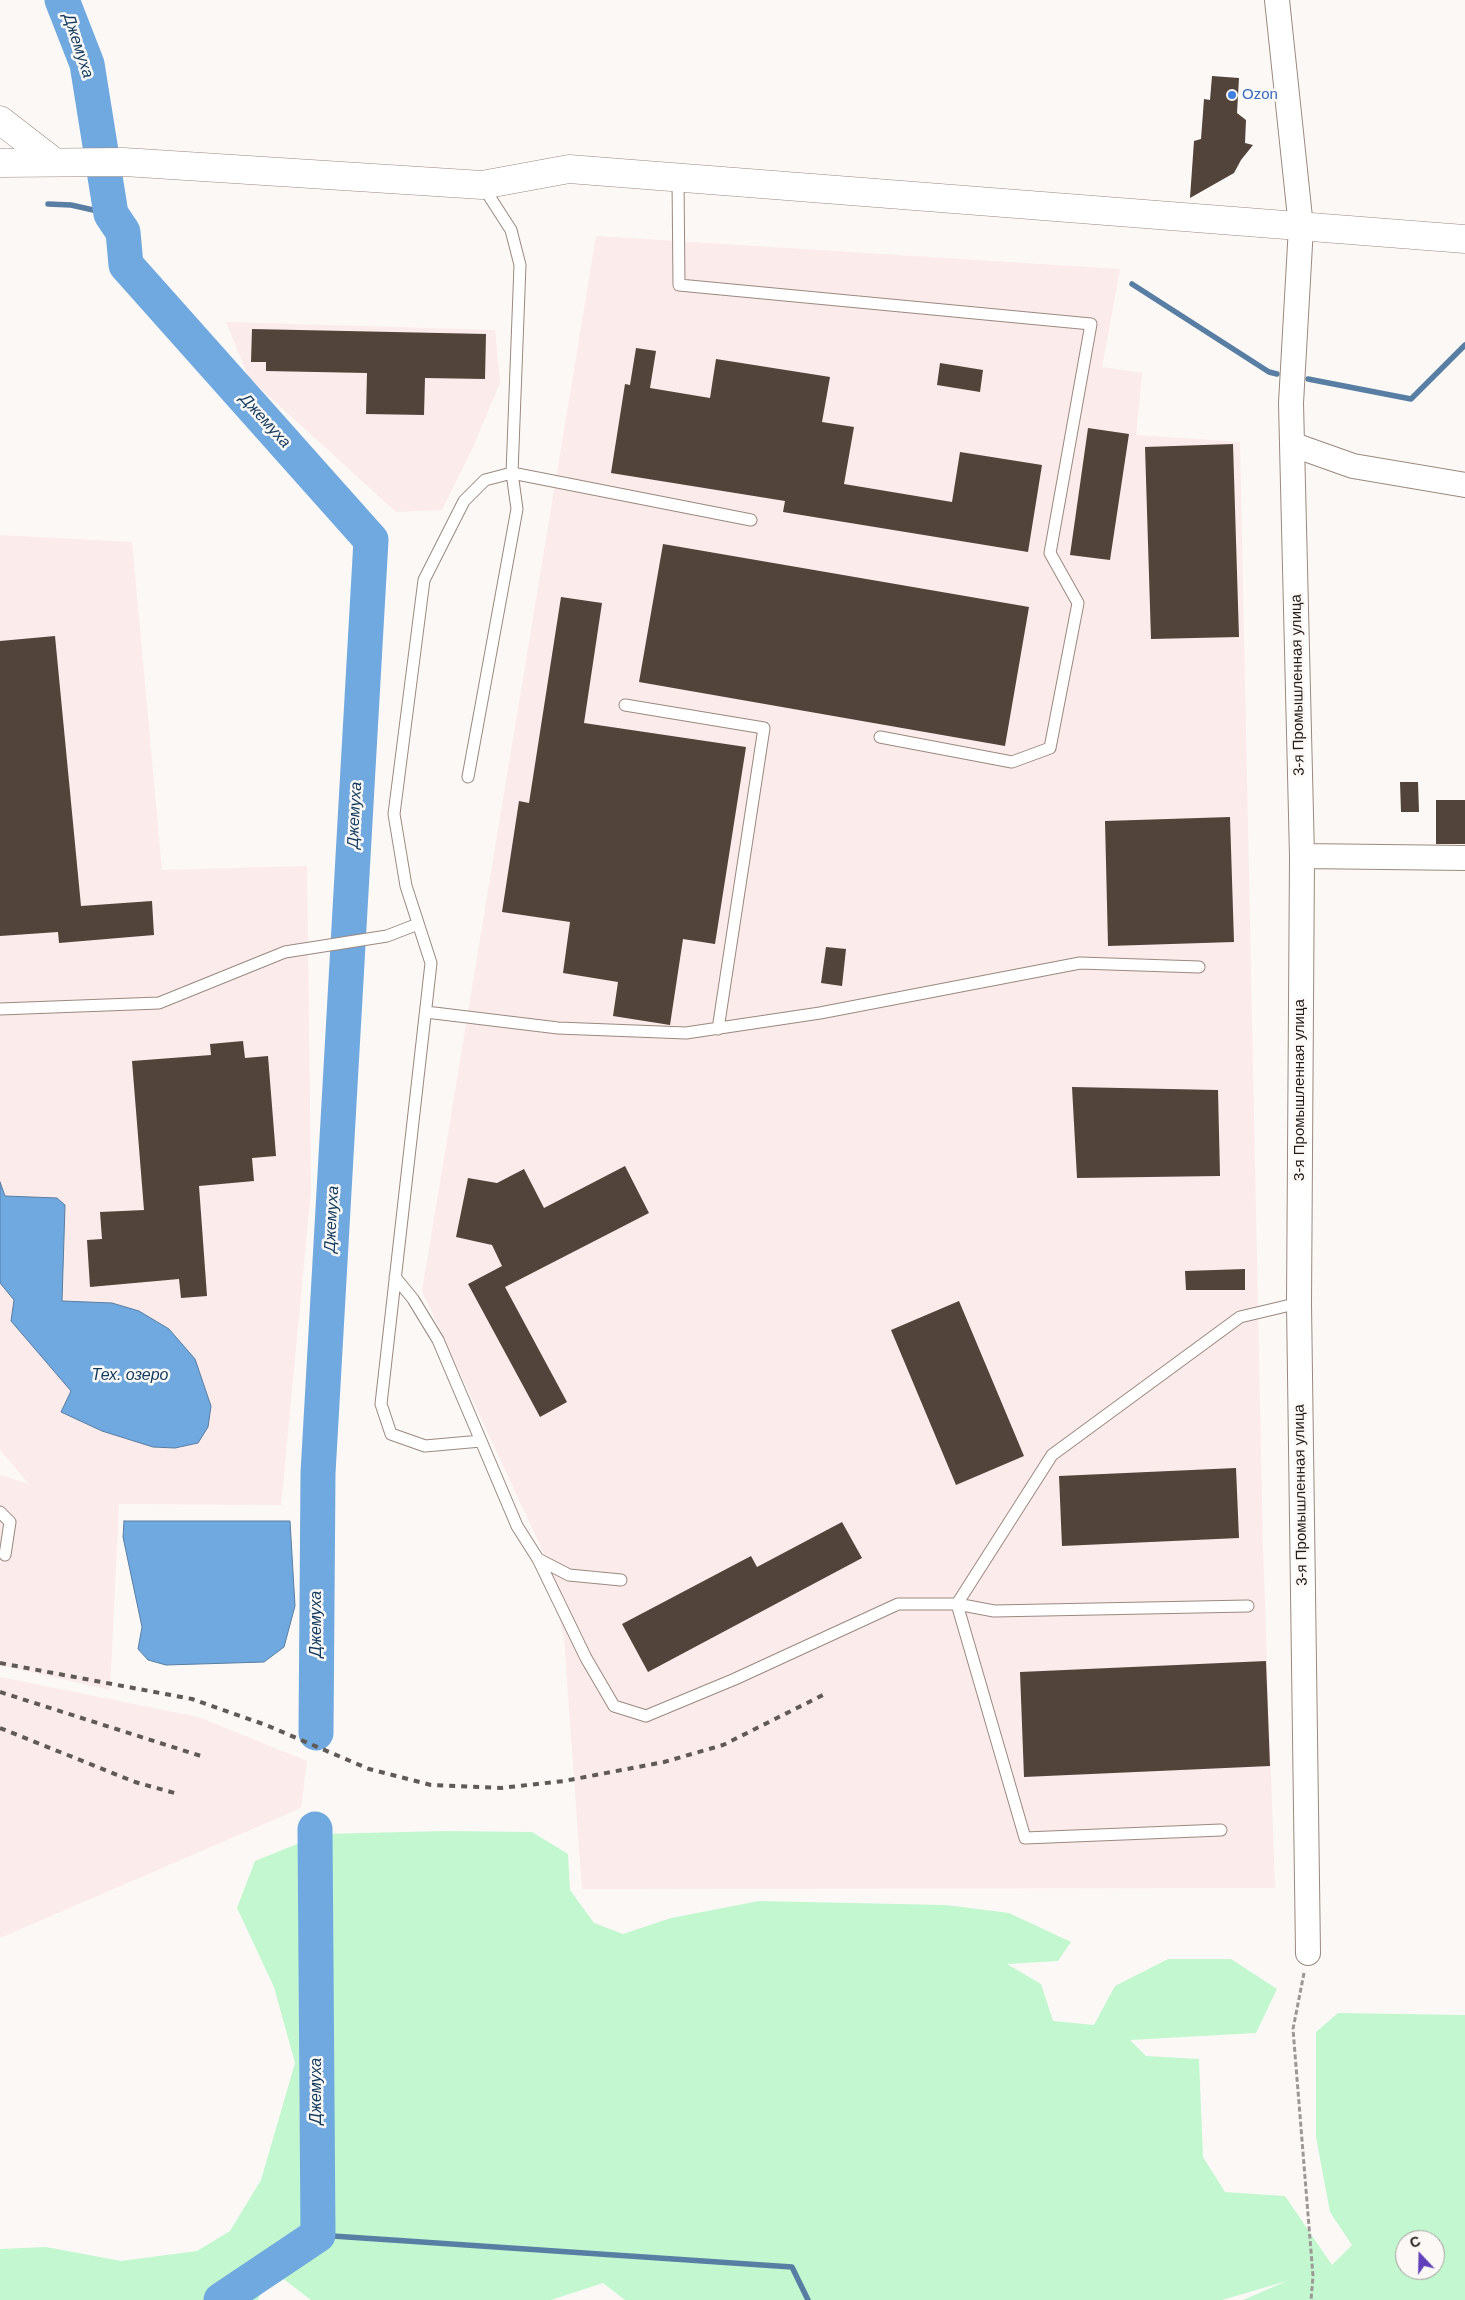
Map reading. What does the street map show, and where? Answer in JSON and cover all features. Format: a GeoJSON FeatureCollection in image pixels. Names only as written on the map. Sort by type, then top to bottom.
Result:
{"type":"FeatureCollection","features":[{"type":"Feature","properties":{"kind":"street","name":"3-я Промышленная улица"},"geometry":{"type":"LineString","coordinates":[[1277,0],[1301,227],[1291,402],[1294,445],[1302,856],[1298,1303],[1308,1953]]}},
{"type":"Feature","properties":{"kind":"street"},"geometry":{"type":"LineString","coordinates":[[0,120],[58,161]]}},
{"type":"Feature","properties":{"kind":"street"},"geometry":{"type":"LineString","coordinates":[[0,163],[58,161],[124,162],[482,185],[569,169],[1301,227],[1465,238]]}},
{"type":"Feature","properties":{"kind":"street"},"geometry":{"type":"LineString","coordinates":[[1294,445],[1353,466],[1465,485]]}},
{"type":"Feature","properties":{"kind":"street"},"geometry":{"type":"LineString","coordinates":[[1302,856],[1465,858]]}},
{"type":"Feature","properties":{"kind":"lane"},"geometry":{"type":"LineString","coordinates":[[678,178],[679,285],[1091,324],[1050,553],[1078,603],[1050,748],[1012,762],[880,737]]}},
{"type":"Feature","properties":{"kind":"lane"},"geometry":{"type":"LineString","coordinates":[[468,777],[517,509],[512,473],[520,265],[510,230],[482,185]]}},
{"type":"Feature","properties":{"kind":"lane"},"geometry":{"type":"LineString","coordinates":[[481,1441],[425,1446],[391,1434],[381,1404],[432,963],[406,886],[394,814],[424,580],[464,501],[485,480],[512,473],[751,520]]}},
{"type":"Feature","properties":{"kind":"lane"},"geometry":{"type":"LineString","coordinates":[[625,705],[764,728],[718,1028]]}},
{"type":"Feature","properties":{"kind":"lane"},"geometry":{"type":"LineString","coordinates":[[0,1009],[159,1003],[285,952],[387,936],[418,924]]}},
{"type":"Feature","properties":{"kind":"lane"},"geometry":{"type":"LineString","coordinates":[[426,1012],[558,1028],[686,1033],[820,1014],[1080,963],[1199,967]]}},
{"type":"Feature","properties":{"kind":"lane"},"geometry":{"type":"LineString","coordinates":[[395,1277],[412,1298],[438,1340],[517,1526],[538,1559],[586,1658],[614,1706],[646,1716],[735,1679],[898,1604],[957,1604],[994,1611],[1248,1606]]}},
{"type":"Feature","properties":{"kind":"lane"},"geometry":{"type":"LineString","coordinates":[[1221,1830],[1025,1838],[957,1604],[1052,1455],[1240,1317],[1298,1303]]}},
{"type":"Feature","properties":{"kind":"lane"},"geometry":{"type":"LineString","coordinates":[[0,1512],[10,1522],[5,1555]]}},
{"type":"Feature","properties":{"kind":"lane"},"geometry":{"type":"LineString","coordinates":[[538,1559],[569,1575],[621,1580]]}},
{"type":"Feature","properties":{"kind":"path"},"geometry":{"type":"LineString","coordinates":[[1308,1953],[1293,2029],[1313,2276],[1311,2300]]}},
{"type":"Feature","properties":{"kind":"shaded area"},"geometry":{"type":"Polygon","coordinates":[[[596,236],[1120,269],[1102,367],[1142,373],[1136,435],[1240,442],[1263,1548],[1275,1888],[582,1889],[564,1638],[545,1556],[422,1291],[596,236]]]}},
{"type":"Feature","properties":{"kind":"shaded area"},"geometry":{"type":"Polygon","coordinates":[[[226,322],[495,330],[500,383],[473,447],[442,510],[396,512],[249,378],[226,322]]]}},
{"type":"Feature","properties":{"kind":"shaded area"},"geometry":{"type":"Polygon","coordinates":[[[0,535],[132,542],[162,870],[307,866],[311,1190],[281,1505],[119,1504],[110,1690],[0,1665],[0,1475],[29,1484],[0,1450],[0,535]]]}},
{"type":"Feature","properties":{"kind":"shaded area"},"geometry":{"type":"Polygon","coordinates":[[[0,1677],[198,1717],[307,1761],[301,1808],[0,1938],[0,1677]]]}},
{"type":"Feature","properties":{"kind":"green space"},"geometry":{"type":"Polygon","coordinates":[[[445,1831],[532,1832],[568,1854],[570,1890],[594,1923],[623,1934],[671,1918],[759,1901],[946,1905],[1009,1913],[1071,1942],[1058,1961],[1007,1964],[1041,1984],[1053,2021],[1094,2025],[1115,1986],[1168,1959],[1231,1959],[1277,1989],[1256,2033],[1130,2040],[1146,2056],[1199,2059],[1203,2157],[1225,2192],[1285,2196],[1332,2265],[1352,2245],[1330,2212],[1316,2137],[1316,2032],[1338,2013],[1465,2015],[1465,2300],[1243,2300],[1287,2281],[1222,2300],[625,2300],[603,2283],[551,2300],[311,2300],[269,2268],[258,2300],[0,2300],[0,2249],[46,2247],[121,2261],[197,2251],[230,2231],[261,2180],[295,2063],[274,1987],[237,1908],[255,1861],[322,1834],[445,1831]]]}},
{"type":"Feature","properties":{"kind":"water","name":"Тех. озеро"},"geometry":{"type":"Polygon","coordinates":[[[0,1182],[5,1196],[57,1198],[65,1205],[62,1301],[112,1303],[139,1311],[169,1329],[195,1359],[211,1406],[208,1427],[198,1443],[175,1448],[153,1447],[102,1431],[61,1412],[71,1391],[11,1321],[14,1300],[0,1283],[0,1182]]]}},
{"type":"Feature","properties":{"kind":"water"},"geometry":{"type":"Polygon","coordinates":[[[124,1521],[290,1521],[295,1606],[284,1647],[264,1662],[166,1665],[148,1660],[138,1649],[142,1627],[123,1537],[124,1521]]]}},
{"type":"Feature","properties":{"kind":"building"},"geometry":{"type":"Polygon","coordinates":[[[1212,76],[1239,78],[1237,113],[1246,120],[1245,143],[1253,145],[1241,160],[1234,173],[1190,198],[1194,141],[1201,139],[1204,99],[1210,100],[1212,76]]]}},
{"type":"Feature","properties":{"kind":"building"},"geometry":{"type":"Polygon","coordinates":[[[252,329],[486,334],[485,379],[425,378],[424,415],[366,414],[367,373],[266,371],[266,362],[251,362],[252,329]]]}},
{"type":"Feature","properties":{"kind":"building"},"geometry":{"type":"Polygon","coordinates":[[[636,348],[656,351],[650,388],[710,398],[716,359],[830,377],[822,422],[854,427],[844,484],[952,502],[960,452],[1042,465],[1028,552],[783,512],[785,501],[611,473],[625,384],[630,385],[636,348]]]}},
{"type":"Feature","properties":{"kind":"building"},"geometry":{"type":"Polygon","coordinates":[[[940,363],[983,370],[980,392],[937,385],[940,363]]]}},
{"type":"Feature","properties":{"kind":"building"},"geometry":{"type":"Polygon","coordinates":[[[1088,428],[1129,434],[1110,560],[1070,555],[1088,428]]]}},
{"type":"Feature","properties":{"kind":"building"},"geometry":{"type":"Polygon","coordinates":[[[1233,444],[1239,637],[1151,639],[1145,447],[1233,444]]]}},
{"type":"Feature","properties":{"kind":"building"},"geometry":{"type":"Polygon","coordinates":[[[663,544],[1029,607],[1005,746],[639,682],[663,544]]]}},
{"type":"Feature","properties":{"kind":"building"},"geometry":{"type":"Polygon","coordinates":[[[561,597],[602,603],[584,723],[746,747],[715,944],[683,939],[670,1025],[613,1016],[618,982],[563,973],[570,922],[502,912],[519,801],[529,803],[561,597]]]}},
{"type":"Feature","properties":{"kind":"building"},"geometry":{"type":"Polygon","coordinates":[[[55,636],[81,906],[152,901],[154,935],[59,943],[58,932],[0,936],[0,641],[55,636]]]}},
{"type":"Feature","properties":{"kind":"building"},"geometry":{"type":"Polygon","coordinates":[[[1400,782],[1418,782],[1419,812],[1401,812],[1400,782]]]}},
{"type":"Feature","properties":{"kind":"building"},"geometry":{"type":"Polygon","coordinates":[[[1436,800],[1465,800],[1465,844],[1436,844],[1436,800]]]}},
{"type":"Feature","properties":{"kind":"building"},"geometry":{"type":"Polygon","coordinates":[[[1230,817],[1234,942],[1108,946],[1105,821],[1230,817]]]}},
{"type":"Feature","properties":{"kind":"building"},"geometry":{"type":"Polygon","coordinates":[[[826,947],[846,949],[842,986],[821,983],[826,947]]]}},
{"type":"Feature","properties":{"kind":"building"},"geometry":{"type":"Polygon","coordinates":[[[243,1041],[245,1058],[268,1056],[276,1156],[252,1158],[254,1181],[199,1186],[207,1296],[181,1298],[179,1279],[90,1287],[87,1240],[102,1239],[100,1212],[144,1210],[132,1061],[211,1055],[210,1044],[243,1041]]]}},
{"type":"Feature","properties":{"kind":"building"},"geometry":{"type":"Polygon","coordinates":[[[1072,1087],[1218,1090],[1220,1176],[1077,1178],[1072,1087]]]}},
{"type":"Feature","properties":{"kind":"building"},"geometry":{"type":"Polygon","coordinates":[[[625,1166],[649,1213],[505,1287],[567,1402],[540,1417],[468,1284],[502,1266],[492,1245],[456,1237],[468,1178],[497,1183],[524,1169],[544,1208],[625,1166]]]}},
{"type":"Feature","properties":{"kind":"building"},"geometry":{"type":"Polygon","coordinates":[[[1245,1269],[1245,1290],[1186,1290],[1185,1271],[1245,1269]]]}},
{"type":"Feature","properties":{"kind":"building"},"geometry":{"type":"Polygon","coordinates":[[[959,1301],[1024,1456],[956,1485],[891,1330],[959,1301]]]}},
{"type":"Feature","properties":{"kind":"building"},"geometry":{"type":"Polygon","coordinates":[[[1236,1468],[1239,1538],[1062,1546],[1059,1476],[1236,1468]]]}},
{"type":"Feature","properties":{"kind":"building"},"geometry":{"type":"Polygon","coordinates":[[[842,1522],[862,1558],[648,1672],[622,1624],[751,1556],[757,1567],[842,1522]]]}},
{"type":"Feature","properties":{"kind":"building"},"geometry":{"type":"Polygon","coordinates":[[[1266,1661],[1270,1766],[1024,1777],[1020,1672],[1266,1661]]]}},
{"type":"Feature","properties":{"kind":"waterway","name":"Джемуха"},"geometry":{"type":"LineString","coordinates":[[62,0],[87,64],[111,214],[123,232],[126,265],[371,540],[318,1473],[316,1733]]}},
{"type":"Feature","properties":{"kind":"waterway"},"geometry":{"type":"LineString","coordinates":[[48,204],[71,205],[111,214]]}},
{"type":"Feature","properties":{"kind":"waterway"},"geometry":{"type":"LineString","coordinates":[[1132,284],[1269,372],[1277,374]]}},
{"type":"Feature","properties":{"kind":"waterway"},"geometry":{"type":"LineString","coordinates":[[1308,379],[1411,399],[1465,345]]}},
{"type":"Feature","properties":{"kind":"waterway","name":"Джемуха"},"geometry":{"type":"LineString","coordinates":[[221,2300],[318,2235],[315,1829]]}},
{"type":"Feature","properties":{"kind":"waterway"},"geometry":{"type":"LineString","coordinates":[[318,2235],[792,2267],[808,2300]]}},
{"type":"Feature","properties":{"kind":"railway"},"geometry":{"type":"LineString","coordinates":[[0,1663],[192,1699],[266,1725],[369,1769],[431,1785],[501,1788],[564,1781],[664,1762],[723,1745],[823,1695]]}},
{"type":"Feature","properties":{"kind":"railway"},"geometry":{"type":"LineString","coordinates":[[0,1692],[204,1757]]}},
{"type":"Feature","properties":{"kind":"railway"},"geometry":{"type":"LineString","coordinates":[[0,1728],[135,1782],[178,1794]]}},
{"type":"Feature","properties":{"kind":"place","name":"Ozon"},"geometry":{"type":"Point","coordinates":[1232,95]}}]}
